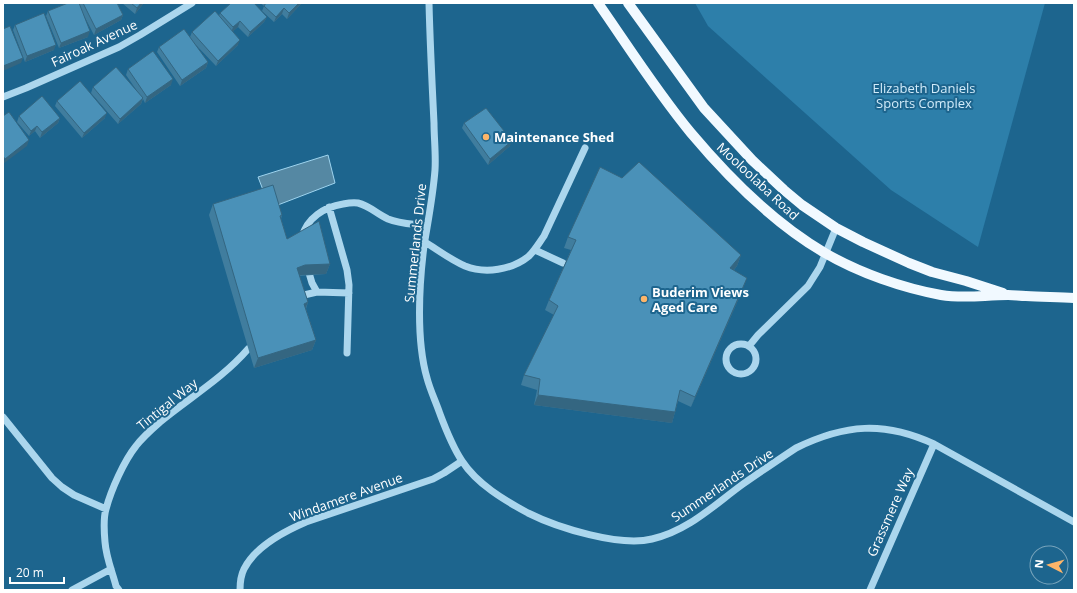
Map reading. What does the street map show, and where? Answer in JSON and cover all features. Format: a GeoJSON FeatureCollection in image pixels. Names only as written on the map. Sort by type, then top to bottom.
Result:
{"type":"FeatureCollection","features":[{"type":"Feature","properties":{"kind":"main road","name":"Mooloolaba Road"},"geometry":{"type":"LineString","coordinates":[[598,3],[663,96],[690,132],[711,156],[765,209],[790,230],[825,253],[880,278],[906,287],[943,295],[967,297],[1009,295],[1074,298]]}},
{"type":"Feature","properties":{"kind":"main road","name":"Mooloolaba Road"},"geometry":{"type":"LineString","coordinates":[[628,3],[704,108],[752,160],[802,205],[836,228],[909,264],[1009,295]]}},
{"type":"Feature","properties":{"kind":"main road"},"geometry":{"type":"LineString","coordinates":[[637,3],[656,41]]}},
{"type":"Feature","properties":{"kind":"street","name":"Fairoak Avenue"},"geometry":{"type":"LineString","coordinates":[[3,97],[119,47],[192,3]]}},
{"type":"Feature","properties":{"kind":"street","name":"Summerlands Drive"},"geometry":{"type":"LineString","coordinates":[[429,3],[435,168],[421,280],[420,313],[423,356],[426,377],[448,435],[462,462],[496,494],[534,516],[580,532],[621,540],[636,541],[652,539],[684,527],[796,448],[822,437],[849,430],[872,428],[905,433],[934,444],[1074,522]]}},
{"type":"Feature","properties":{"kind":"street"},"geometry":{"type":"LineString","coordinates":[[425,242],[464,265],[478,270],[493,270],[512,266],[535,250],[544,236],[585,148]]}},
{"type":"Feature","properties":{"kind":"street"},"geometry":{"type":"LineString","coordinates":[[303,246],[301,238],[309,222],[317,214],[329,207],[349,202],[368,206],[388,219],[398,222],[428,226]]}},
{"type":"Feature","properties":{"kind":"street"},"geometry":{"type":"LineString","coordinates":[[329,207],[347,270],[349,285],[347,353]]}},
{"type":"Feature","properties":{"kind":"street"},"geometry":{"type":"LineString","coordinates":[[749,346],[758,335],[808,286],[818,271],[836,228]]}},
{"type":"Feature","properties":{"kind":"street"},"geometry":{"type":"LineString","coordinates":[[535,250],[563,263]]}},
{"type":"Feature","properties":{"kind":"street"},"geometry":{"type":"LineString","coordinates":[[306,261],[309,276],[317,292]]}},
{"type":"Feature","properties":{"kind":"street"},"geometry":{"type":"LineString","coordinates":[[304,295],[317,292],[349,293]]}},
{"type":"Feature","properties":{"kind":"street"},"geometry":{"type":"LineString","coordinates":[[740,344],[749,346],[753,349],[757,358],[754,368],[746,374],[731,371],[728,367],[726,357],[731,348],[740,344]]}},
{"type":"Feature","properties":{"kind":"street","name":"Tintigal Way"},"geometry":{"type":"LineString","coordinates":[[119,590],[107,557],[104,542],[104,524],[106,509],[120,475],[136,446],[159,423],[219,377],[242,357],[248,349]]}},
{"type":"Feature","properties":{"kind":"street"},"geometry":{"type":"LineString","coordinates":[[3,417],[52,478],[62,487],[74,495],[106,509]]}},
{"type":"Feature","properties":{"kind":"street","name":"Grassmere Way"},"geometry":{"type":"LineString","coordinates":[[870,590],[934,444]]}},
{"type":"Feature","properties":{"kind":"street","name":"Windamere Avenue"},"geometry":{"type":"LineString","coordinates":[[240,590],[240,583],[244,569],[251,558],[276,538],[312,520],[433,479],[462,462]]}},
{"type":"Feature","properties":{"kind":"street"},"geometry":{"type":"LineString","coordinates":[[72,590],[111,569]]}},
{"type":"Feature","properties":{"kind":"green space","name":"Elizabeth Daniels Sports Complex"},"geometry":{"type":"Polygon","coordinates":[[[695,3],[1045,3],[978,247],[891,190],[708,26],[695,3]]]}},
{"type":"Feature","properties":{"kind":"shaded area"},"geometry":{"type":"Polygon","coordinates":[[[328,155],[335,183],[270,208],[258,177],[328,155]]]}},
{"type":"Feature","properties":{"kind":"building"},"geometry":{"type":"Polygon","coordinates":[[[68,3],[79,3],[90,31],[61,43],[48,11],[68,3]]]}},
{"type":"Feature","properties":{"kind":"building"},"geometry":{"type":"Polygon","coordinates":[[[83,3],[117,3],[123,15],[96,29],[83,3]]]}},
{"type":"Feature","properties":{"kind":"building"},"geometry":{"type":"Polygon","coordinates":[[[131,3],[141,3],[137,8],[131,3]]]}},
{"type":"Feature","properties":{"kind":"building"},"geometry":{"type":"Polygon","coordinates":[[[231,3],[254,3],[267,17],[250,32],[240,21],[233,27],[220,13],[231,3]]]}},
{"type":"Feature","properties":{"kind":"building"},"geometry":{"type":"Polygon","coordinates":[[[266,3],[299,3],[289,13],[284,8],[276,17],[264,6],[266,3]]]}},
{"type":"Feature","properties":{"kind":"building"},"geometry":{"type":"Polygon","coordinates":[[[215,11],[240,40],[218,61],[192,32],[215,11]]]}},
{"type":"Feature","properties":{"kind":"building"},"geometry":{"type":"Polygon","coordinates":[[[44,13],[56,45],[27,56],[15,25],[44,13]]]}},
{"type":"Feature","properties":{"kind":"building"},"geometry":{"type":"Polygon","coordinates":[[[10,26],[23,58],[3,66],[3,29],[10,26]]]}},
{"type":"Feature","properties":{"kind":"building"},"geometry":{"type":"Polygon","coordinates":[[[184,29],[208,62],[182,80],[159,47],[184,29]]]}},
{"type":"Feature","properties":{"kind":"building"},"geometry":{"type":"Polygon","coordinates":[[[153,51],[173,79],[147,97],[128,69],[153,51]]]}},
{"type":"Feature","properties":{"kind":"building"},"geometry":{"type":"Polygon","coordinates":[[[116,67],[143,98],[120,119],[93,87],[116,67]]]}},
{"type":"Feature","properties":{"kind":"building"},"geometry":{"type":"Polygon","coordinates":[[[80,81],[107,113],[84,133],[57,101],[80,81]]]}},
{"type":"Feature","properties":{"kind":"building"},"geometry":{"type":"Polygon","coordinates":[[[42,96],[60,118],[42,132],[37,126],[31,131],[19,116],[42,96]]]}},
{"type":"Feature","properties":{"kind":"building","name":"Maintenance Shed"},"geometry":{"type":"Polygon","coordinates":[[[486,108],[512,141],[490,159],[464,123],[486,108]]]}},
{"type":"Feature","properties":{"kind":"building"},"geometry":{"type":"Polygon","coordinates":[[[9,112],[29,140],[5,159],[3,156],[3,116],[9,112]]]}},
{"type":"Feature","properties":{"kind":"building","name":"Buderim Views Aged Care"},"geometry":{"type":"Polygon","coordinates":[[[639,162],[741,255],[730,268],[747,278],[695,397],[680,390],[675,412],[538,395],[540,379],[524,375],[558,306],[549,300],[576,240],[568,237],[600,167],[622,178],[639,162]]]}},
{"type":"Feature","properties":{"kind":"building"},"geometry":{"type":"Polygon","coordinates":[[[273,185],[287,239],[319,221],[330,264],[305,265],[297,268],[308,302],[304,304],[316,340],[258,358],[213,204],[273,185]]]}},
{"type":"Feature","properties":{"kind":"place","name":"Maintenance Shed"},"geometry":{"type":"Point","coordinates":[486,137]}},
{"type":"Feature","properties":{"kind":"place","name":"Buderim Views Aged Care"},"geometry":{"type":"Point","coordinates":[644,299]}}]}
